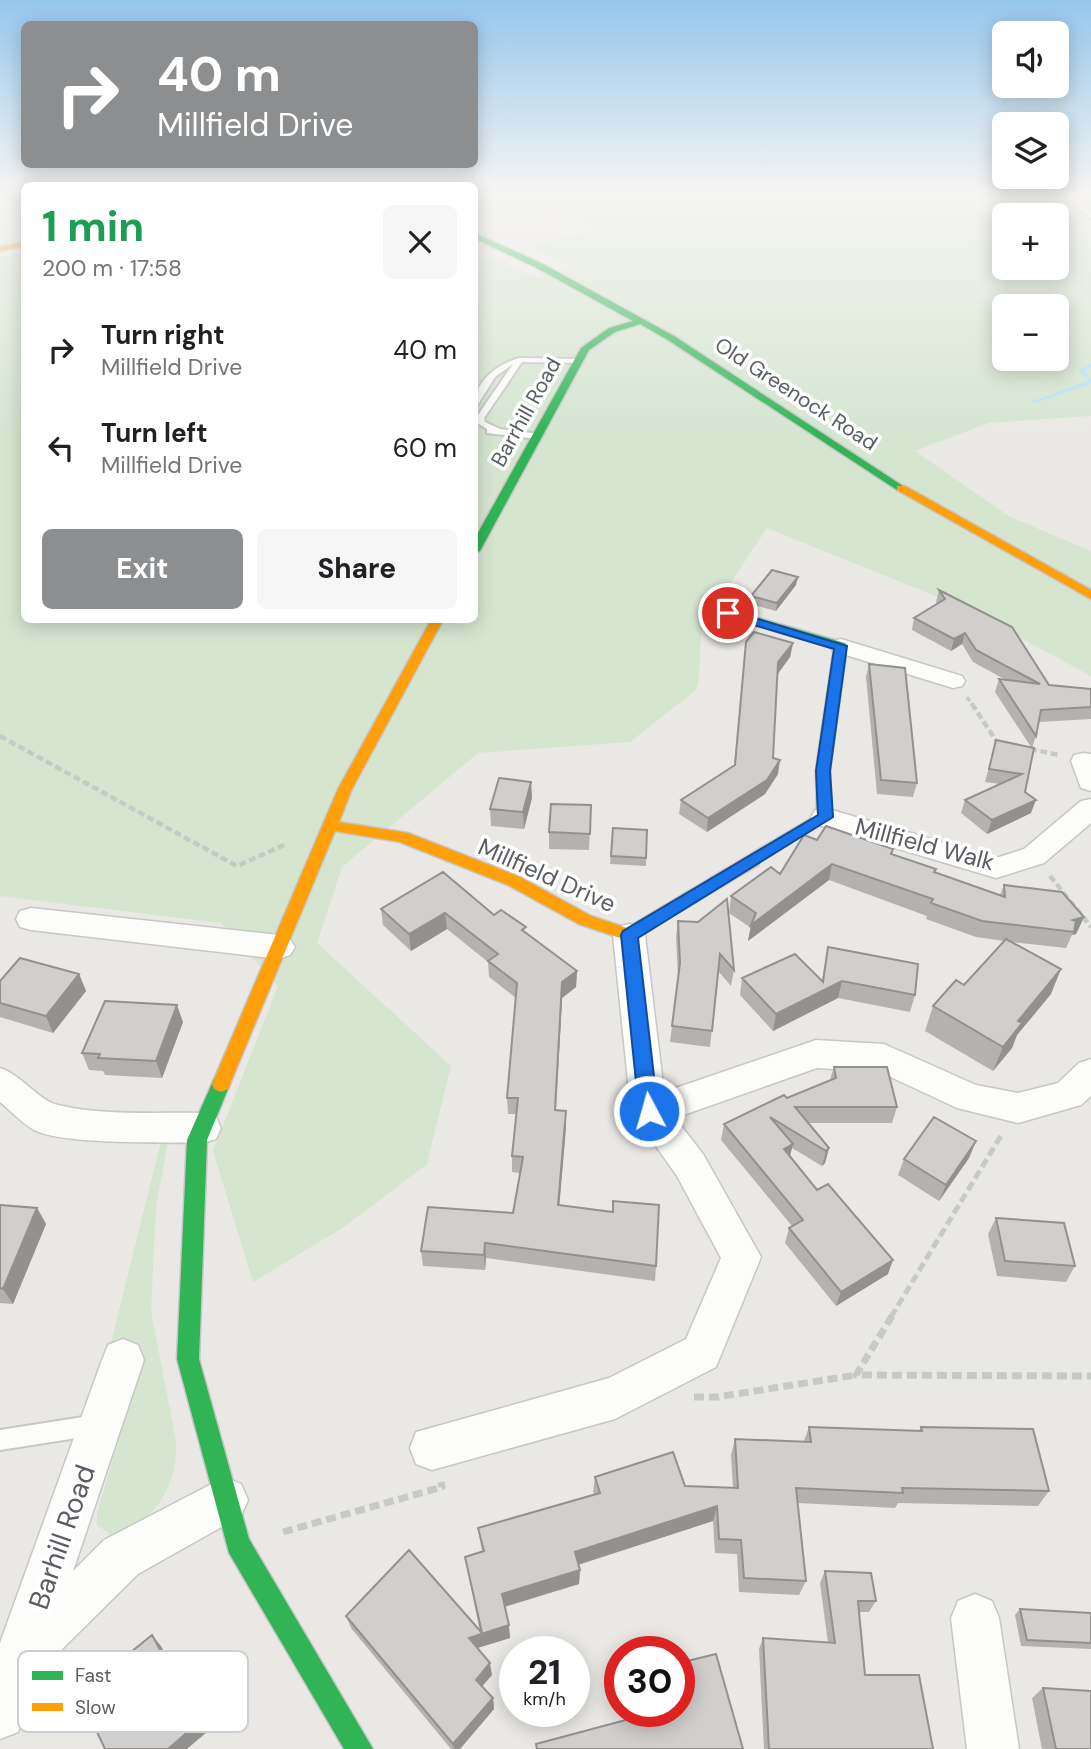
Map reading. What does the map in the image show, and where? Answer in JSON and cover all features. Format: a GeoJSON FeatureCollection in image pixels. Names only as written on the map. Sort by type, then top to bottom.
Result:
{"type":"FeatureCollection","features":[{"type":"Feature","properties":{"kind":"street","name":"Old Greenock Road"},"geometry":{"type":"LineString","coordinates":[[551,273],[641,321],[895,484],[1091,594]]}},
{"type":"Feature","properties":{"kind":"street","name":"Barrhill Road"},"geometry":{"type":"LineString","coordinates":[[478,544],[585,348],[612,330],[641,321]]}},
{"type":"Feature","properties":{"kind":"street"},"geometry":{"type":"LineString","coordinates":[[706,607],[953,681]]}},
{"type":"Feature","properties":{"kind":"street"},"geometry":{"type":"LineString","coordinates":[[359,1749],[238,1544],[225,1500],[188,1359],[197,1140],[345,789],[435,623]]}},
{"type":"Feature","properties":{"kind":"street"},"geometry":{"type":"LineString","coordinates":[[825,817],[823,771],[841,646]]}},
{"type":"Feature","properties":{"kind":"street","name":"Millfield Walk"},"geometry":{"type":"LineString","coordinates":[[825,817],[996,868],[1034,856],[1091,808]]}},
{"type":"Feature","properties":{"kind":"street","name":"Millfield Drive"},"geometry":{"type":"LineString","coordinates":[[329,825],[402,837],[514,881],[585,920],[629,935],[825,817]]}},
{"type":"Feature","properties":{"kind":"street"},"geometry":{"type":"LineString","coordinates":[[31,919],[279,947]]}},
{"type":"Feature","properties":{"kind":"street"},"geometry":{"type":"LineString","coordinates":[[432,1448],[615,1398],[701,1353],[741,1257],[690,1165],[649,1111],[629,935]]}},
{"type":"Feature","properties":{"kind":"street"},"geometry":{"type":"LineString","coordinates":[[649,1111],[724,1088],[816,1054],[884,1058],[970,1098],[1018,1108],[1069,1095],[1091,1073]]}},
{"type":"Feature","properties":{"kind":"street"},"geometry":{"type":"LineString","coordinates":[[0,1082],[47,1119],[97,1125],[203,1128]]}},
{"type":"Feature","properties":{"kind":"street","name":"Barhill Road"},"geometry":{"type":"LineString","coordinates":[[22,1651],[123,1360]]}},
{"type":"Feature","properties":{"kind":"street"},"geometry":{"type":"LineString","coordinates":[[26,1651],[121,1557],[225,1500]]}},
{"type":"Feature","properties":{"kind":"street"},"geometry":{"type":"LineString","coordinates":[[975,1618],[993,1749]]}},
{"type":"Feature","properties":{"kind":"street","name":"Barhill Road"},"geometry":{"type":"LineString","coordinates":[[0,1714],[18,1663]]}},
{"type":"Feature","properties":{"kind":"lane"},"geometry":{"type":"LineString","coordinates":[[497,431],[481,424],[480,418],[520,360]]}},
{"type":"Feature","properties":{"kind":"lane"},"geometry":{"type":"LineString","coordinates":[[478,398],[505,362],[578,361]]}},
{"type":"Feature","properties":{"kind":"lane"},"geometry":{"type":"LineString","coordinates":[[478,429],[537,436]]}},
{"type":"Feature","properties":{"kind":"lane"},"geometry":{"type":"LineString","coordinates":[[0,1440],[101,1424]]}},
{"type":"Feature","properties":{"kind":"path"},"geometry":{"type":"LineString","coordinates":[[953,681],[962,689],[997,742],[1010,744]]}},
{"type":"Feature","properties":{"kind":"path"},"geometry":{"type":"LineString","coordinates":[[0,736],[237,866],[329,825]]}},
{"type":"Feature","properties":{"kind":"path"},"geometry":{"type":"LineString","coordinates":[[1022,747],[1088,772]]}},
{"type":"Feature","properties":{"kind":"path"},"geometry":{"type":"LineString","coordinates":[[1034,856],[1091,927]]}},
{"type":"Feature","properties":{"kind":"path"},"geometry":{"type":"LineString","coordinates":[[856,1375],[1018,1108]]}},
{"type":"Feature","properties":{"kind":"path"},"geometry":{"type":"LineString","coordinates":[[679,1397],[717,1397],[856,1375],[1091,1376]]}},
{"type":"Feature","properties":{"kind":"path"},"geometry":{"type":"LineString","coordinates":[[238,1544],[442,1487],[432,1448]]}},
{"type":"Feature","properties":{"kind":"green space"},"geometry":{"type":"Polygon","coordinates":[[[0,273],[21,273],[21,623],[478,623],[478,273],[525,273],[539,278],[555,273],[992,273],[992,280],[1069,280],[1069,273],[1091,273],[1091,416],[988,423],[915,451],[1010,517],[1091,551],[1091,676],[965,608],[767,528],[702,626],[698,685],[695,691],[630,742],[478,753],[342,867],[317,943],[451,1066],[427,1164],[344,1227],[253,1282],[213,1151],[278,986],[221,923],[0,896],[0,273]]]}},
{"type":"Feature","properties":{"kind":"green space"},"geometry":{"type":"Polygon","coordinates":[[[170,1132],[156,1206],[151,1311],[176,1441],[176,1457],[162,1499],[143,1521],[116,1538],[97,1525],[97,1513],[143,1357],[108,1355],[163,1133],[170,1132]]]}},
{"type":"Feature","properties":{"kind":"building"},"geometry":{"type":"Polygon","coordinates":[[[772,570],[798,577],[777,603],[751,596],[772,570]]]}},
{"type":"Feature","properties":{"kind":"building"},"geometry":{"type":"Polygon","coordinates":[[[939,590],[1012,627],[1049,685],[1091,689],[1091,707],[1041,710],[1036,736],[999,679],[1040,684],[976,650],[965,633],[954,639],[914,618],[945,599],[939,590]]]}},
{"type":"Feature","properties":{"kind":"building"},"geometry":{"type":"Polygon","coordinates":[[[754,632],[793,643],[778,662],[773,758],[780,760],[767,780],[708,818],[681,800],[735,765],[746,642],[754,632]]]}},
{"type":"Feature","properties":{"kind":"building"},"geometry":{"type":"Polygon","coordinates":[[[869,664],[905,668],[917,783],[881,780],[869,664]]]}},
{"type":"Feature","properties":{"kind":"building"},"geometry":{"type":"Polygon","coordinates":[[[996,740],[1034,748],[1025,792],[1036,800],[992,820],[965,800],[1022,774],[989,769],[996,740]]]}},
{"type":"Feature","properties":{"kind":"building"},"geometry":{"type":"Polygon","coordinates":[[[499,778],[531,782],[523,812],[490,809],[499,778]]]}},
{"type":"Feature","properties":{"kind":"building"},"geometry":{"type":"Polygon","coordinates":[[[551,804],[591,805],[590,834],[549,832],[551,804]]]}},
{"type":"Feature","properties":{"kind":"building"},"geometry":{"type":"Polygon","coordinates":[[[826,826],[893,849],[891,854],[1005,897],[1004,885],[1062,892],[1084,917],[1073,920],[1076,921],[1074,932],[982,921],[931,903],[933,899],[832,864],[751,925],[756,913],[731,896],[771,867],[780,874],[804,835],[817,840],[826,826]]]}},
{"type":"Feature","properties":{"kind":"building"},"geometry":{"type":"Polygon","coordinates":[[[613,828],[647,830],[646,858],[611,856],[613,828]]]}},
{"type":"Feature","properties":{"kind":"building"},"geometry":{"type":"Polygon","coordinates":[[[443,872],[494,915],[501,910],[526,927],[522,930],[577,971],[562,982],[555,1110],[566,1111],[558,1205],[613,1212],[613,1201],[659,1205],[656,1266],[485,1243],[484,1255],[421,1251],[428,1207],[513,1213],[523,1157],[512,1156],[518,1098],[507,1098],[517,983],[488,961],[498,954],[445,913],[409,934],[381,909],[443,872]]]}},
{"type":"Feature","properties":{"kind":"building"},"geometry":{"type":"Polygon","coordinates":[[[727,899],[734,970],[720,954],[712,1031],[672,1026],[680,963],[678,921],[698,922],[727,899]]]}},
{"type":"Feature","properties":{"kind":"building"},"geometry":{"type":"Polygon","coordinates":[[[1006,939],[1061,969],[1018,1021],[1022,1023],[1003,1047],[933,1006],[956,980],[964,985],[1006,939]]]}},
{"type":"Feature","properties":{"kind":"building"},"geometry":{"type":"Polygon","coordinates":[[[828,947],[918,964],[915,995],[842,981],[776,1014],[742,978],[795,954],[823,982],[828,947]]]}},
{"type":"Feature","properties":{"kind":"building"},"geometry":{"type":"Polygon","coordinates":[[[20,958],[79,974],[46,1016],[0,1003],[0,981],[20,958]]]}},
{"type":"Feature","properties":{"kind":"building"},"geometry":{"type":"Polygon","coordinates":[[[105,1001],[177,1005],[156,1061],[98,1058],[100,1054],[82,1053],[105,1001]]]}},
{"type":"Feature","properties":{"kind":"building"},"geometry":{"type":"Polygon","coordinates":[[[834,1067],[887,1067],[897,1107],[795,1107],[829,1148],[826,1151],[770,1117],[793,1144],[784,1149],[817,1190],[828,1184],[893,1260],[841,1292],[789,1228],[803,1220],[724,1124],[784,1095],[787,1098],[836,1078],[834,1067]]]}},
{"type":"Feature","properties":{"kind":"building"},"geometry":{"type":"Polygon","coordinates":[[[934,1117],[976,1141],[946,1185],[904,1159],[934,1117]]]}},
{"type":"Feature","properties":{"kind":"building"},"geometry":{"type":"Polygon","coordinates":[[[0,1205],[37,1208],[3,1289],[0,1288],[0,1205]]]}},
{"type":"Feature","properties":{"kind":"building"},"geometry":{"type":"Polygon","coordinates":[[[996,1218],[1064,1223],[1075,1266],[1005,1261],[996,1218]]]}},
{"type":"Feature","properties":{"kind":"building"},"geometry":{"type":"Polygon","coordinates":[[[809,1427],[922,1431],[921,1427],[1033,1429],[1049,1491],[902,1488],[903,1493],[796,1488],[806,1581],[744,1578],[741,1540],[719,1539],[717,1506],[575,1552],[580,1570],[502,1594],[509,1625],[469,1638],[490,1663],[476,1680],[493,1698],[453,1744],[346,1616],[409,1550],[482,1633],[465,1557],[484,1551],[478,1528],[600,1493],[595,1477],[673,1452],[685,1486],[738,1488],[735,1439],[811,1442],[809,1427]]]}},
{"type":"Feature","properties":{"kind":"building"},"geometry":{"type":"Polygon","coordinates":[[[825,1571],[871,1573],[876,1601],[858,1601],[865,1675],[919,1675],[933,1749],[769,1749],[763,1638],[835,1643],[825,1571]]]}},
{"type":"Feature","properties":{"kind":"building"},"geometry":{"type":"Polygon","coordinates":[[[1020,1609],[1091,1613],[1091,1643],[1027,1640],[1020,1609]]]}},
{"type":"Feature","properties":{"kind":"building"},"geometry":{"type":"Polygon","coordinates":[[[152,1635],[161,1651],[132,1651],[152,1635]]]}},
{"type":"Feature","properties":{"kind":"building"},"geometry":{"type":"Polygon","coordinates":[[[716,1654],[743,1749],[537,1749],[536,1744],[604,1726],[695,1727],[695,1659],[716,1654]]]}},
{"type":"Feature","properties":{"kind":"building"},"geometry":{"type":"Polygon","coordinates":[[[1043,1688],[1091,1691],[1091,1749],[1056,1749],[1043,1688]]]}},
{"type":"Feature","properties":{"kind":"building"},"geometry":{"type":"Polygon","coordinates":[[[97,1732],[188,1732],[168,1749],[105,1749],[97,1732]]]}},
{"type":"Feature","properties":{"kind":"waterway"},"geometry":{"type":"LineString","coordinates":[[1091,366],[1081,370],[1091,381]]}},
{"type":"Feature","properties":{"kind":"waterway"},"geometry":{"type":"LineString","coordinates":[[1033,402],[1091,382]]}},
{"type":"Feature","properties":{"kind":"traffic: fast"},"geometry":{"type":"LineString","coordinates":[[552,273],[671,338],[901,488]]}},
{"type":"Feature","properties":{"kind":"traffic: fast"},"geometry":{"type":"LineString","coordinates":[[478,544],[585,348],[612,330],[641,321]]}},
{"type":"Feature","properties":{"kind":"traffic: fast"},"geometry":{"type":"LineString","coordinates":[[706,607],[841,646],[823,770],[825,817],[752,861]]}},
{"type":"Feature","properties":{"kind":"traffic: fast"},"geometry":{"type":"LineString","coordinates":[[221,1084],[197,1140],[188,1359],[238,1544],[359,1749]]}},
{"type":"Feature","properties":{"kind":"traffic: slow"},"geometry":{"type":"LineString","coordinates":[[901,488],[1091,595]]}},
{"type":"Feature","properties":{"kind":"traffic: slow"},"geometry":{"type":"LineString","coordinates":[[221,1084],[345,789],[435,623]]}},
{"type":"Feature","properties":{"kind":"traffic: slow"},"geometry":{"type":"LineString","coordinates":[[329,825],[403,837],[514,881],[585,920],[629,935],[752,861]]}},
{"type":"Feature","properties":{"kind":"route"},"geometry":{"type":"LineString","coordinates":[[649,1111],[629,935],[825,817],[823,771],[841,646],[728,613]]}}]}
